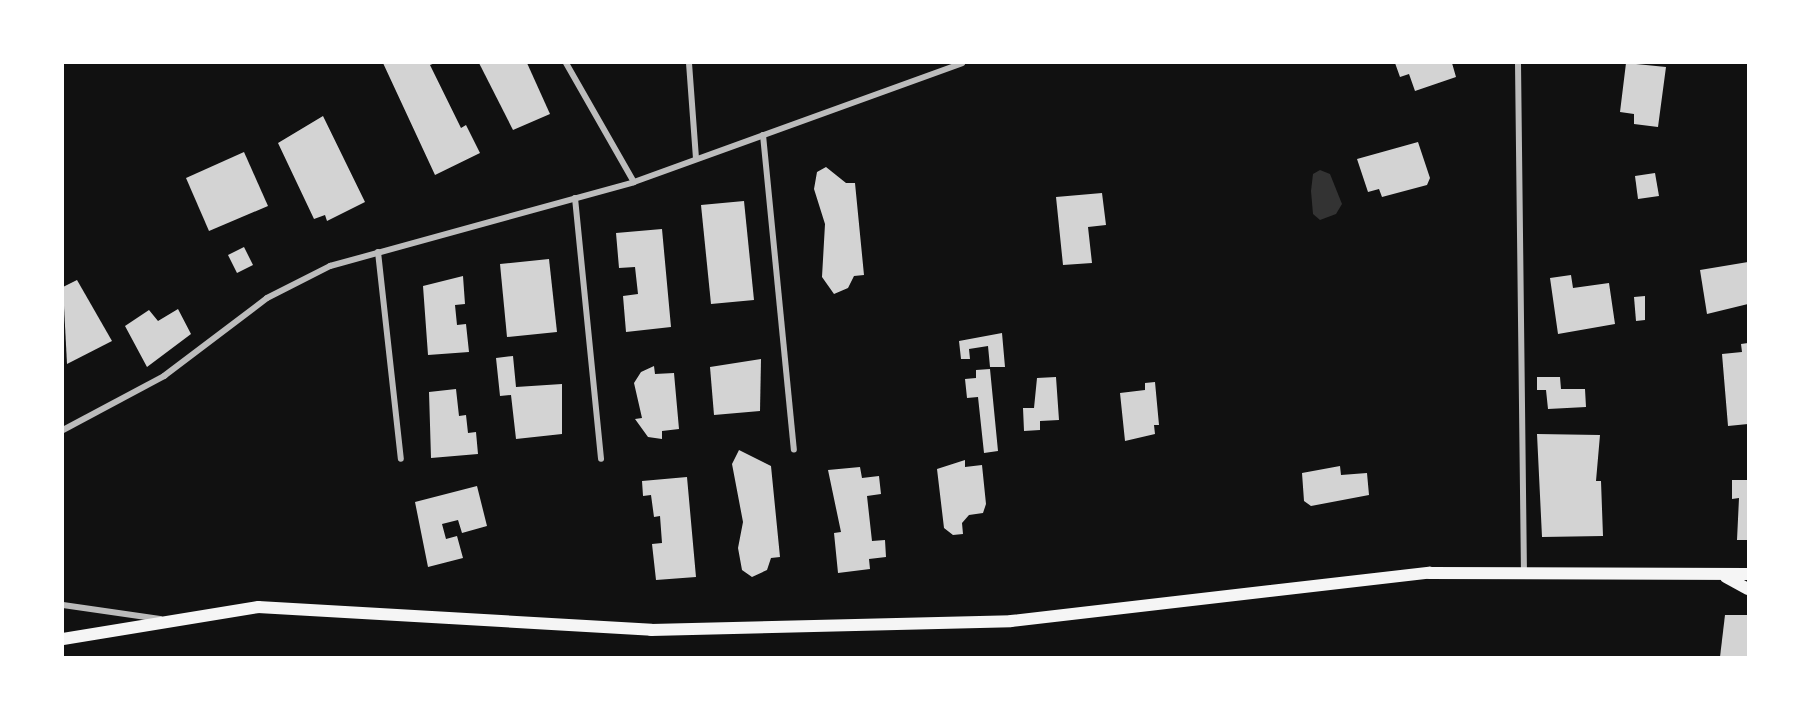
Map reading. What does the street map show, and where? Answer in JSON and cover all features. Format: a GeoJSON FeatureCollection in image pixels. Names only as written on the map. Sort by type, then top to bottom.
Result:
{"type":"FeatureCollection","features":[{"type":"Feature","properties":{"kind":"main road"},"geometry":{"type":"LineString","coordinates":[[63,639],[258,608],[651,630],[1011,621],[1429,573],[1726,577],[1748,574]]}},
{"type":"Feature","properties":{"kind":"main road"},"geometry":{"type":"LineString","coordinates":[[1726,577],[1748,588]]}},
{"type":"Feature","properties":{"kind":"street"},"geometry":{"type":"LineString","coordinates":[[566,63],[634,182]]}},
{"type":"Feature","properties":{"kind":"street"},"geometry":{"type":"LineString","coordinates":[[689,63],[696,159]]}},
{"type":"Feature","properties":{"kind":"street"},"geometry":{"type":"LineString","coordinates":[[63,430],[164,376],[301,279],[378,252],[634,182],[962,63]]}},
{"type":"Feature","properties":{"kind":"street"},"geometry":{"type":"LineString","coordinates":[[1518,63],[1524,575]]}},
{"type":"Feature","properties":{"kind":"street"},"geometry":{"type":"LineString","coordinates":[[763,135],[794,449]]}},
{"type":"Feature","properties":{"kind":"street"},"geometry":{"type":"LineString","coordinates":[[575,198],[601,459]]}},
{"type":"Feature","properties":{"kind":"street"},"geometry":{"type":"LineString","coordinates":[[378,252],[401,459]]}},
{"type":"Feature","properties":{"kind":"street"},"geometry":{"type":"LineString","coordinates":[[63,605],[169,621]]}},
{"type":"Feature","properties":{"kind":"shaded area"},"geometry":{"type":"Polygon","coordinates":[[[1320,170],[1330,174],[1342,204],[1336,214],[1320,220],[1313,214],[1311,191],[1313,174],[1320,170]]]}},
{"type":"Feature","properties":{"kind":"building"},"geometry":{"type":"Polygon","coordinates":[[[383,63],[435,63],[430,65],[461,128],[466,125],[480,153],[435,175],[383,63]]]}},
{"type":"Feature","properties":{"kind":"building"},"geometry":{"type":"Polygon","coordinates":[[[479,63],[527,63],[550,114],[513,130],[479,63]]]}},
{"type":"Feature","properties":{"kind":"building"},"geometry":{"type":"Polygon","coordinates":[[[1395,63],[1452,63],[1456,77],[1415,91],[1409,74],[1400,77],[1395,63]]]}},
{"type":"Feature","properties":{"kind":"building"},"geometry":{"type":"Polygon","coordinates":[[[1626,63],[1666,67],[1658,127],[1634,124],[1634,114],[1620,112],[1626,63]]]}},
{"type":"Feature","properties":{"kind":"building"},"geometry":{"type":"Polygon","coordinates":[[[323,116],[365,202],[327,221],[325,215],[314,219],[278,143],[323,116]]]}},
{"type":"Feature","properties":{"kind":"building"},"geometry":{"type":"Polygon","coordinates":[[[1418,142],[1430,178],[1427,185],[1382,197],[1379,189],[1368,192],[1357,159],[1418,142]]]}},
{"type":"Feature","properties":{"kind":"building"},"geometry":{"type":"Polygon","coordinates":[[[244,152],[268,206],[209,231],[186,178],[244,152]]]}},
{"type":"Feature","properties":{"kind":"building"},"geometry":{"type":"Polygon","coordinates":[[[826,167],[846,183],[855,183],[864,275],[854,276],[848,288],[834,294],[822,277],[825,224],[814,189],[817,172],[826,167]]]}},
{"type":"Feature","properties":{"kind":"building"},"geometry":{"type":"Polygon","coordinates":[[[1655,173],[1659,196],[1638,199],[1635,176],[1655,173]]]}},
{"type":"Feature","properties":{"kind":"building"},"geometry":{"type":"Polygon","coordinates":[[[1102,193],[1106,225],[1088,227],[1092,263],[1063,265],[1056,197],[1102,193]]]}},
{"type":"Feature","properties":{"kind":"building"},"geometry":{"type":"Polygon","coordinates":[[[744,201],[754,300],[711,304],[701,205],[744,201]]]}},
{"type":"Feature","properties":{"kind":"building"},"geometry":{"type":"Polygon","coordinates":[[[662,229],[671,327],[626,332],[623,296],[638,294],[635,267],[619,268],[616,233],[662,229]]]}},
{"type":"Feature","properties":{"kind":"building"},"geometry":{"type":"Polygon","coordinates":[[[244,247],[253,265],[237,273],[228,255],[244,247]]]}},
{"type":"Feature","properties":{"kind":"building"},"geometry":{"type":"Polygon","coordinates":[[[549,259],[557,332],[507,337],[500,264],[549,259]]]}},
{"type":"Feature","properties":{"kind":"building"},"geometry":{"type":"Polygon","coordinates":[[[1748,262],[1748,304],[1707,314],[1700,270],[1748,262]]]}},
{"type":"Feature","properties":{"kind":"building"},"geometry":{"type":"Polygon","coordinates":[[[1571,275],[1573,288],[1609,283],[1615,324],[1558,334],[1550,278],[1571,275]]]}},
{"type":"Feature","properties":{"kind":"building"},"geometry":{"type":"Polygon","coordinates":[[[463,276],[465,304],[455,305],[457,325],[466,324],[469,352],[428,355],[423,286],[463,276]]]}},
{"type":"Feature","properties":{"kind":"building"},"geometry":{"type":"Polygon","coordinates":[[[77,280],[112,341],[67,364],[63,287],[77,280]]]}},
{"type":"Feature","properties":{"kind":"building"},"geometry":{"type":"Polygon","coordinates":[[[1645,296],[1645,320],[1636,321],[1634,297],[1645,296]]]}},
{"type":"Feature","properties":{"kind":"building"},"geometry":{"type":"Polygon","coordinates":[[[178,309],[191,334],[147,367],[125,326],[149,310],[158,321],[178,309]]]}},
{"type":"Feature","properties":{"kind":"building"},"geometry":{"type":"Polygon","coordinates":[[[1002,333],[1005,367],[990,367],[988,346],[969,349],[970,359],[961,359],[959,341],[1002,333]]]}},
{"type":"Feature","properties":{"kind":"building"},"geometry":{"type":"Polygon","coordinates":[[[1748,343],[1748,424],[1728,426],[1722,354],[1742,352],[1741,344],[1748,343]]]}},
{"type":"Feature","properties":{"kind":"building"},"geometry":{"type":"Polygon","coordinates":[[[513,356],[516,387],[562,384],[562,434],[516,439],[511,395],[500,396],[496,358],[513,356]]]}},
{"type":"Feature","properties":{"kind":"building"},"geometry":{"type":"Polygon","coordinates":[[[761,359],[760,411],[714,415],[710,367],[761,359]]]}},
{"type":"Feature","properties":{"kind":"building"},"geometry":{"type":"Polygon","coordinates":[[[654,366],[655,374],[674,373],[679,429],[662,431],[662,439],[648,437],[635,419],[642,418],[634,383],[641,372],[654,366]]]}},
{"type":"Feature","properties":{"kind":"building"},"geometry":{"type":"Polygon","coordinates":[[[990,369],[998,451],[984,453],[978,397],[967,398],[965,379],[976,378],[976,370],[990,369]]]}},
{"type":"Feature","properties":{"kind":"building"},"geometry":{"type":"Polygon","coordinates":[[[1056,377],[1059,420],[1040,421],[1040,430],[1024,431],[1023,408],[1034,408],[1037,378],[1056,377]]]}},
{"type":"Feature","properties":{"kind":"building"},"geometry":{"type":"Polygon","coordinates":[[[1537,377],[1560,377],[1561,389],[1585,389],[1586,407],[1548,409],[1546,390],[1537,390],[1537,377]]]}},
{"type":"Feature","properties":{"kind":"building"},"geometry":{"type":"Polygon","coordinates":[[[1155,382],[1159,425],[1154,425],[1155,434],[1125,441],[1120,393],[1145,390],[1145,383],[1155,382]]]}},
{"type":"Feature","properties":{"kind":"building"},"geometry":{"type":"Polygon","coordinates":[[[456,389],[459,416],[466,415],[468,433],[476,432],[478,454],[431,458],[429,392],[456,389]]]}},
{"type":"Feature","properties":{"kind":"building"},"geometry":{"type":"Polygon","coordinates":[[[1537,434],[1600,435],[1596,481],[1601,481],[1603,536],[1542,537],[1537,434]]]}},
{"type":"Feature","properties":{"kind":"building"},"geometry":{"type":"Polygon","coordinates":[[[739,450],[771,466],[780,557],[771,558],[767,570],[752,577],[742,570],[738,548],[743,522],[732,464],[739,450]]]}},
{"type":"Feature","properties":{"kind":"building"},"geometry":{"type":"Polygon","coordinates":[[[965,460],[965,467],[982,465],[986,504],[983,513],[969,515],[962,523],[963,534],[953,535],[944,528],[937,469],[965,460]]]}},
{"type":"Feature","properties":{"kind":"building"},"geometry":{"type":"Polygon","coordinates":[[[1340,466],[1341,475],[1367,473],[1369,495],[1311,506],[1304,501],[1302,473],[1340,466]]]}},
{"type":"Feature","properties":{"kind":"building"},"geometry":{"type":"Polygon","coordinates":[[[860,467],[862,478],[879,476],[881,494],[867,496],[872,541],[885,540],[886,557],[869,559],[870,569],[838,573],[834,533],[841,532],[828,470],[860,467]]]}},
{"type":"Feature","properties":{"kind":"building"},"geometry":{"type":"Polygon","coordinates":[[[687,477],[696,577],[656,580],[652,544],[662,543],[660,516],[654,517],[651,495],[643,496],[642,481],[687,477]]]}},
{"type":"Feature","properties":{"kind":"building"},"geometry":{"type":"Polygon","coordinates":[[[1732,480],[1748,480],[1748,540],[1737,540],[1739,498],[1732,499],[1732,480]]]}},
{"type":"Feature","properties":{"kind":"building"},"geometry":{"type":"Polygon","coordinates":[[[477,486],[487,526],[462,533],[458,520],[442,524],[446,539],[457,536],[463,558],[428,567],[415,502],[477,486]]]}},
{"type":"Feature","properties":{"kind":"building"},"geometry":{"type":"Polygon","coordinates":[[[1725,615],[1748,615],[1748,657],[1720,657],[1725,615]]]}}]}
